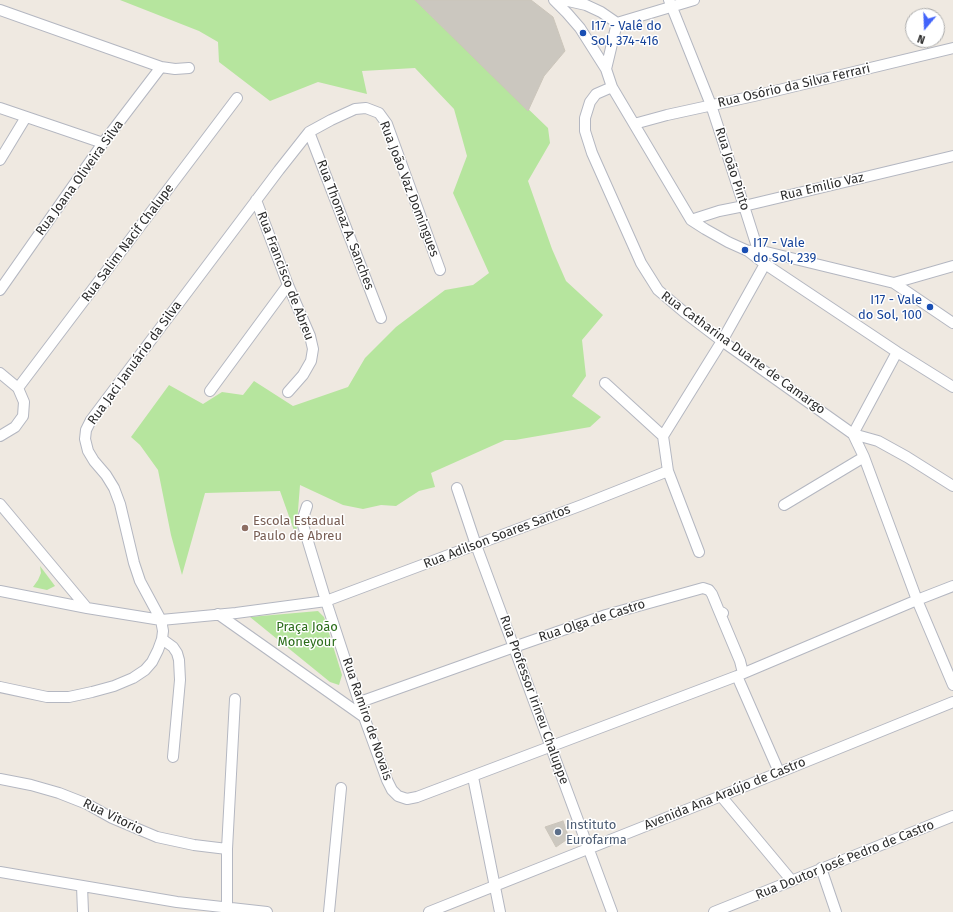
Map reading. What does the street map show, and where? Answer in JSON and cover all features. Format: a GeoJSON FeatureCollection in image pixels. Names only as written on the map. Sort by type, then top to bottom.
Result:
{"type":"FeatureCollection","features":[{"type":"Feature","properties":{"kind":"street"},"geometry":{"type":"LineString","coordinates":[[554,0],[580,28],[606,68],[612,87],[691,220],[705,230],[728,242],[753,251],[894,283],[953,323]]}},
{"type":"Feature","properties":{"kind":"street"},"geometry":{"type":"LineString","coordinates":[[564,0],[586,5],[601,12],[617,23]]}},
{"type":"Feature","properties":{"kind":"street"},"geometry":{"type":"LineString","coordinates":[[617,23],[670,3],[694,0]]}},
{"type":"Feature","properties":{"kind":"street","name":"Rua João Pinto"},"geometry":{"type":"LineString","coordinates":[[670,3],[711,106],[744,206],[753,251]]}},
{"type":"Feature","properties":{"kind":"street"},"geometry":{"type":"LineString","coordinates":[[0,10],[161,67],[175,69],[189,68]]}},
{"type":"Feature","properties":{"kind":"street"},"geometry":{"type":"LineString","coordinates":[[606,68],[617,23]]}},
{"type":"Feature","properties":{"kind":"street","name":"Rua Osório da Silva Ferrari"},"geometry":{"type":"LineString","coordinates":[[634,124],[953,48]]}},
{"type":"Feature","properties":{"kind":"street","name":"Rua Joana Oliveira Silva"},"geometry":{"type":"LineString","coordinates":[[0,290],[103,143],[161,67]]}},
{"type":"Feature","properties":{"kind":"street","name":"Rua Catharina Duarte de Camargo"},"geometry":{"type":"LineString","coordinates":[[612,87],[596,94],[590,102],[585,118],[585,131],[592,153],[641,263],[658,290],[684,312],[853,434],[864,458],[917,600],[953,685]]}},
{"type":"Feature","properties":{"kind":"street","name":"Rua Salim Nacif Chalupe"},"geometry":{"type":"LineString","coordinates":[[18,388],[237,98]]}},
{"type":"Feature","properties":{"kind":"street"},"geometry":{"type":"LineString","coordinates":[[0,108],[103,143]]}},
{"type":"Feature","properties":{"kind":"street","name":"Rua João Vaz Domingues"},"geometry":{"type":"LineString","coordinates":[[309,132],[355,109],[366,108],[379,113],[387,124],[440,270]]}},
{"type":"Feature","properties":{"kind":"street"},"geometry":{"type":"LineString","coordinates":[[0,160],[26,117]]}},
{"type":"Feature","properties":{"kind":"street","name":"Rua Jaci Januário da Silva"},"geometry":{"type":"LineString","coordinates":[[161,620],[140,581],[134,563],[120,504],[114,488],[88,451],[85,439],[86,430],[91,420],[256,200],[309,132]]}},
{"type":"Feature","properties":{"kind":"street","name":"Rua Thomaz A. Sanches"},"geometry":{"type":"LineString","coordinates":[[309,132],[381,318]]}},
{"type":"Feature","properties":{"kind":"street","name":"Rua Emilio Vaz"},"geometry":{"type":"LineString","coordinates":[[691,220],[719,211],[953,156]]}},
{"type":"Feature","properties":{"kind":"street","name":"Rua Francisco de Abreu"},"geometry":{"type":"LineString","coordinates":[[256,200],[288,286],[310,336],[313,349],[311,361],[303,375],[288,392]]}},
{"type":"Feature","properties":{"kind":"street"},"geometry":{"type":"LineString","coordinates":[[753,251],[765,264],[897,352],[953,387]]}},
{"type":"Feature","properties":{"kind":"street"},"geometry":{"type":"LineString","coordinates":[[663,436],[722,340],[765,264]]}},
{"type":"Feature","properties":{"kind":"street"},"geometry":{"type":"LineString","coordinates":[[894,283],[953,266]]}},
{"type":"Feature","properties":{"kind":"street"},"geometry":{"type":"LineString","coordinates":[[210,391],[288,286]]}},
{"type":"Feature","properties":{"kind":"street"},"geometry":{"type":"LineString","coordinates":[[897,352],[853,434],[878,441],[907,457],[953,486]]}},
{"type":"Feature","properties":{"kind":"street"},"geometry":{"type":"LineString","coordinates":[[0,373],[18,388],[24,402],[23,416],[15,428],[0,436]]}},
{"type":"Feature","properties":{"kind":"street"},"geometry":{"type":"LineString","coordinates":[[605,383],[663,436],[668,471],[699,552]]}},
{"type":"Feature","properties":{"kind":"street"},"geometry":{"type":"LineString","coordinates":[[784,505],[864,458]]}},
{"type":"Feature","properties":{"kind":"street","name":"Rua Adilson Soares Santos"},"geometry":{"type":"LineString","coordinates":[[0,591],[87,608],[161,620],[236,613],[326,601],[582,505],[668,471]]}},
{"type":"Feature","properties":{"kind":"street","name":"Rua Professor Irineu Chaluppe"},"geometry":{"type":"LineString","coordinates":[[457,488],[476,545],[612,912]]}},
{"type":"Feature","properties":{"kind":"street"},"geometry":{"type":"LineString","coordinates":[[0,504],[87,608]]}},
{"type":"Feature","properties":{"kind":"street","name":"Rua Ramiro de Novais"},"geometry":{"type":"LineString","coordinates":[[307,506],[303,525],[326,601],[364,716],[392,790],[398,796],[407,799],[417,798],[472,777]]}},
{"type":"Feature","properties":{"kind":"street"},"geometry":{"type":"LineString","coordinates":[[500,912],[496,886],[472,777],[740,674],[953,586]]}},
{"type":"Feature","properties":{"kind":"street","name":"Rua Olga de Castro"},"geometry":{"type":"LineString","coordinates":[[360,702],[606,615],[703,588],[709,590],[712,594],[721,612],[740,662],[740,674]]}},
{"type":"Feature","properties":{"kind":"street"},"geometry":{"type":"LineString","coordinates":[[218,614],[364,716]]}},
{"type":"Feature","properties":{"kind":"street"},"geometry":{"type":"LineString","coordinates":[[0,687],[47,697],[68,697],[114,686],[133,678],[145,670],[152,662],[162,639],[163,631],[161,620]]}},
{"type":"Feature","properties":{"kind":"street"},"geometry":{"type":"LineString","coordinates":[[162,639],[173,647],[179,660],[180,680],[173,757]]}},
{"type":"Feature","properties":{"kind":"street"},"geometry":{"type":"LineString","coordinates":[[740,674],[779,772]]}},
{"type":"Feature","properties":{"kind":"street"},"geometry":{"type":"LineString","coordinates":[[232,910],[227,849],[235,700]]}},
{"type":"Feature","properties":{"kind":"street","name":"Avenida Ana Araújo de Castro"},"geometry":{"type":"LineString","coordinates":[[429,912],[953,702]]}},
{"type":"Feature","properties":{"kind":"street","name":"Rua Vitorio"},"geometry":{"type":"LineString","coordinates":[[0,779],[31,785],[59,793],[87,804],[112,818],[157,837],[194,845],[227,849]]}},
{"type":"Feature","properties":{"kind":"street"},"geometry":{"type":"LineString","coordinates":[[329,912],[341,788]]}},
{"type":"Feature","properties":{"kind":"street"},"geometry":{"type":"LineString","coordinates":[[721,796],[792,881]]}},
{"type":"Feature","properties":{"kind":"street","name":"Rua Doutor José Pedro de Castro"},"geometry":{"type":"LineString","coordinates":[[714,912],[953,816]]}},
{"type":"Feature","properties":{"kind":"street"},"geometry":{"type":"LineString","coordinates":[[821,868],[836,912]]}},
{"type":"Feature","properties":{"kind":"street"},"geometry":{"type":"LineString","coordinates":[[0,872],[82,886],[176,907],[266,912]]}},
{"type":"Feature","properties":{"kind":"street"},"geometry":{"type":"LineString","coordinates":[[82,886],[83,912]]}},
{"type":"Feature","properties":{"kind":"green space"},"geometry":{"type":"Polygon","coordinates":[[[120,0],[415,0],[548,128],[550,143],[528,181],[552,249],[566,281],[603,315],[582,340],[586,376],[572,396],[601,417],[590,427],[515,440],[505,440],[431,473],[435,487],[419,491],[396,506],[381,505],[363,509],[343,505],[300,485],[296,536],[280,491],[205,493],[182,575],[171,535],[158,470],[140,445],[131,437],[169,385],[203,404],[222,392],[243,395],[254,381],[293,406],[348,387],[365,358],[396,327],[445,290],[473,285],[489,273],[453,193],[467,156],[454,109],[415,68],[362,71],[367,94],[318,82],[270,101],[219,62],[218,42],[199,31],[120,0]]]}},
{"type":"Feature","properties":{"kind":"green space"},"geometry":{"type":"Polygon","coordinates":[[[40,566],[55,586],[47,590],[33,587],[41,573],[40,566]]]}},
{"type":"Feature","properties":{"kind":"green space","name":"Praça João Moneyour"},"geometry":{"type":"Polygon","coordinates":[[[318,611],[324,617],[342,675],[339,685],[330,682],[250,617],[318,611]]]}},
{"type":"Feature","properties":{"kind":"building"},"geometry":{"type":"Polygon","coordinates":[[[415,0],[531,0],[553,17],[565,51],[544,76],[528,111],[415,0]]]}},
{"type":"Feature","properties":{"kind":"building","name":"Instituto Eurofarma"},"geometry":{"type":"Polygon","coordinates":[[[563,821],[569,838],[556,847],[545,827],[563,821]]]}},
{"type":"Feature","properties":{"kind":"place","name":"I17 - Valê do Sol, 374-416"},"geometry":{"type":"Point","coordinates":[583,33]}},
{"type":"Feature","properties":{"kind":"place","name":"I17 - Vale do Sol, 239"},"geometry":{"type":"Point","coordinates":[745,250]}},
{"type":"Feature","properties":{"kind":"place","name":"I17 - Vale do Sol, 100"},"geometry":{"type":"Point","coordinates":[930,307]}},
{"type":"Feature","properties":{"kind":"place","name":"Escola Estadual Paulo de Abreu"},"geometry":{"type":"Point","coordinates":[245,528]}},
{"type":"Feature","properties":{"kind":"place","name":"Instituto Eurofarma"},"geometry":{"type":"Point","coordinates":[558,832]}}]}
